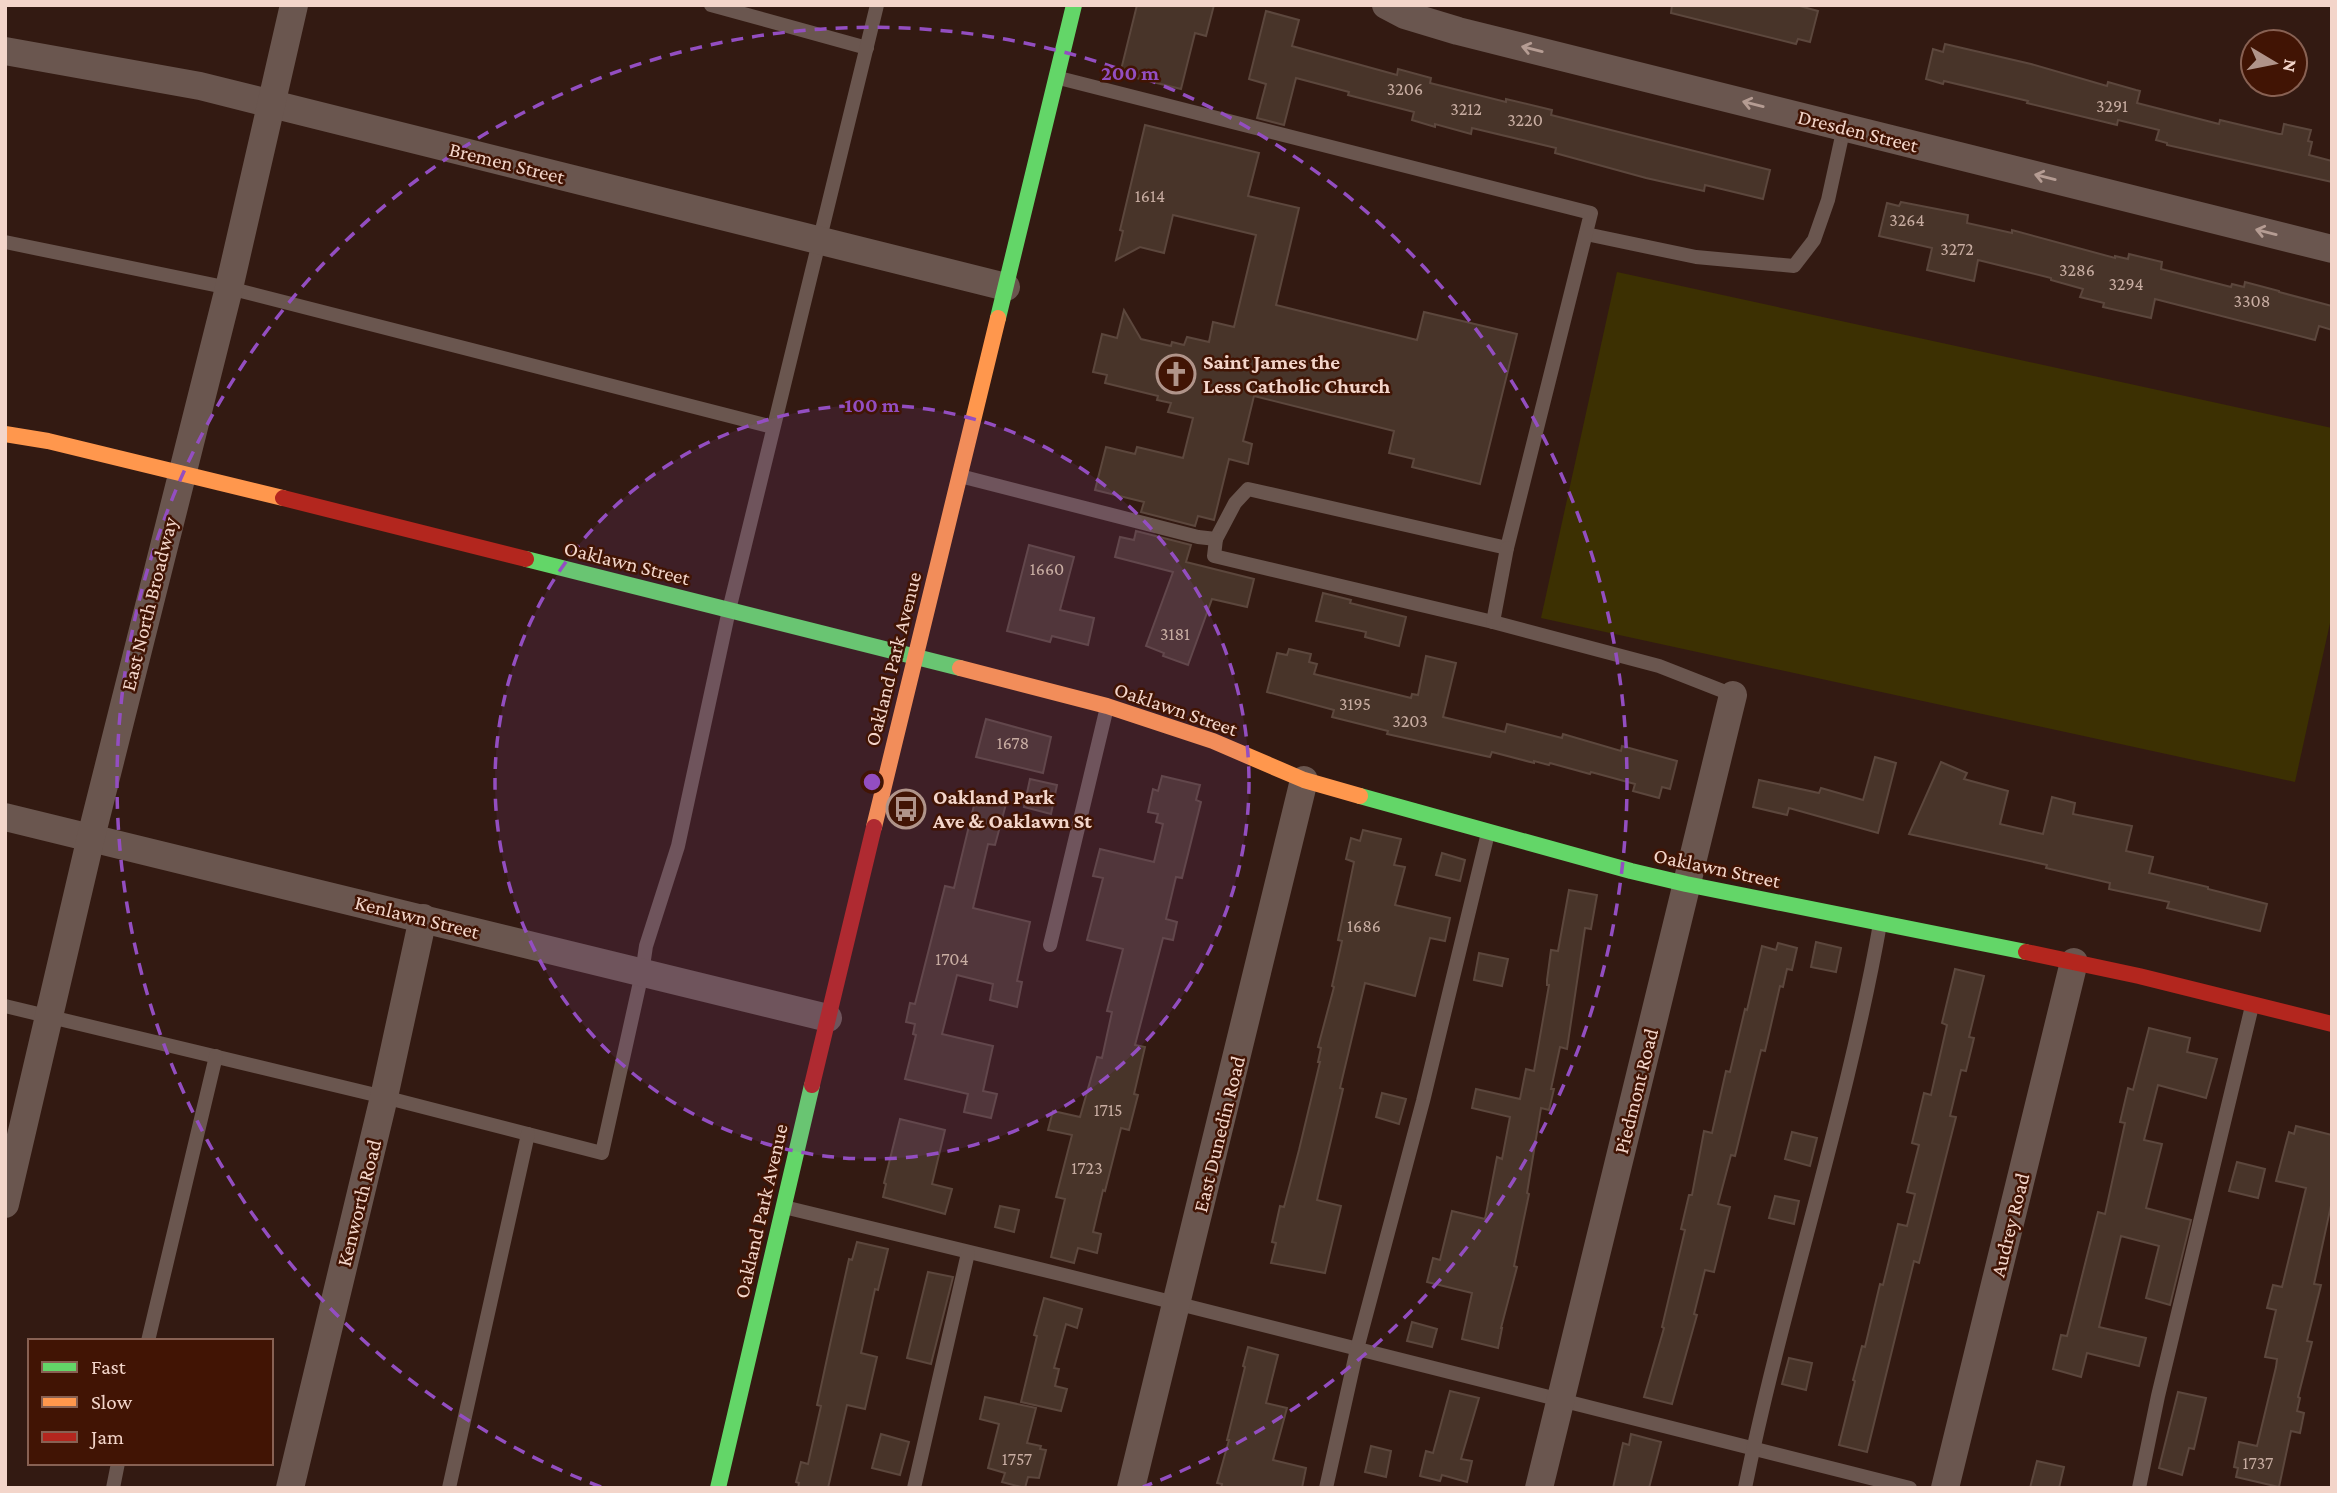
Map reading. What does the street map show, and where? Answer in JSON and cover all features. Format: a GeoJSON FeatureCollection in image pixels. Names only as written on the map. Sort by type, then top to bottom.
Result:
{"type":"FeatureCollection","features":[{"type":"Feature","properties":{"kind":"street","name":"East North Broadway"},"geometry":{"type":"LineString","coordinates":[[5,1204],[90,836],[229,288],[294,5]]}},
{"type":"Feature","properties":{"kind":"street","name":"Oakland Park Avenue"},"geometry":{"type":"LineString","coordinates":[[718,1488],[828,1018],[1074,5]]}},
{"type":"Feature","properties":{"kind":"street","name":"Dresden Street"},"geometry":{"type":"LineString","coordinates":[[1386,5],[1405,15],[1458,31],[2332,249]]}},
{"type":"Feature","properties":{"kind":"street","name":"Bremen Street"},"geometry":{"type":"LineString","coordinates":[[5,51],[200,86],[1006,287]]}},
{"type":"Feature","properties":{"kind":"street","name":"Oaklawn Street"},"geometry":{"type":"LineString","coordinates":[[5,434],[48,441],[181,473],[1107,706],[1213,741],[1304,780],[1686,884],[2074,962],[2332,1024]]}},
{"type":"Feature","properties":{"kind":"street","name":"Piedmont Road"},"geometry":{"type":"LineString","coordinates":[[1539,1488],[1733,695]]}},
{"type":"Feature","properties":{"kind":"street","name":"East Dunedin Road"},"geometry":{"type":"LineString","coordinates":[[1131,1488],[1304,780]]}},
{"type":"Feature","properties":{"kind":"street","name":"Kenlawn Street"},"geometry":{"type":"LineString","coordinates":[[5,817],[828,1018]]}},
{"type":"Feature","properties":{"kind":"street","name":"Kenworth Road"},"geometry":{"type":"LineString","coordinates":[[290,1488],[384,1097],[422,918]]}},
{"type":"Feature","properties":{"kind":"street","name":"Audrey Road"},"geometry":{"type":"LineString","coordinates":[[1945,1488],[2074,962]]}},
{"type":"Feature","properties":{"kind":"lane"},"geometry":{"type":"LineString","coordinates":[[711,5],[866,48]]}},
{"type":"Feature","properties":{"kind":"lane"},"geometry":{"type":"LineString","coordinates":[[5,1006],[384,1097],[602,1153],[646,946],[678,846],[773,427],[877,5]]}},
{"type":"Feature","properties":{"kind":"lane"},"geometry":{"type":"LineString","coordinates":[[1057,78],[1591,212],[1507,548],[1493,622]]}},
{"type":"Feature","properties":{"kind":"lane"},"geometry":{"type":"LineString","coordinates":[[1586,234],[1696,257],[1794,266],[1814,240],[1828,200],[1844,127]]}},
{"type":"Feature","properties":{"kind":"lane"},"geometry":{"type":"LineString","coordinates":[[5,242],[229,288],[773,427]]}},
{"type":"Feature","properties":{"kind":"lane"},"geometry":{"type":"LineString","coordinates":[[959,475],[1199,537],[1216,539]]}},
{"type":"Feature","properties":{"kind":"lane"},"geometry":{"type":"LineString","coordinates":[[1507,548],[1248,489],[1235,503],[1216,539],[1214,556],[1493,622],[1659,666],[1733,695]]}},
{"type":"Feature","properties":{"kind":"lane"},"geometry":{"type":"LineString","coordinates":[[1050,945],[1107,706]]}},
{"type":"Feature","properties":{"kind":"lane"},"geometry":{"type":"LineString","coordinates":[[1326,1488],[1357,1349],[1420,1114],[1488,832]]}},
{"type":"Feature","properties":{"kind":"lane"},"geometry":{"type":"LineString","coordinates":[[1745,1488],[1752,1450],[1866,997],[1880,922]]}},
{"type":"Feature","properties":{"kind":"lane"},"geometry":{"type":"LineString","coordinates":[[2139,1488],[2176,1318],[2253,1004]]}},
{"type":"Feature","properties":{"kind":"lane"},"geometry":{"type":"LineString","coordinates":[[148,1339],[216,1056]]}},
{"type":"Feature","properties":{"kind":"lane"},"geometry":{"type":"LineString","coordinates":[[449,1488],[528,1134]]}},
{"type":"Feature","properties":{"kind":"lane"},"geometry":{"type":"LineString","coordinates":[[784,1207],[1910,1488]]}},
{"type":"Feature","properties":{"kind":"lane"},"geometry":{"type":"LineString","coordinates":[[914,1488],[968,1252]]}},
{"type":"Feature","properties":{"kind":"lane"},"geometry":{"type":"LineString","coordinates":[[113,1488],[118,1465]]}},
{"type":"Feature","properties":{"kind":"shaded area"},"geometry":{"type":"Polygon","coordinates":[[[1617,272],[2332,428],[2332,614],[2295,782],[1541,618],[1617,272]]]}},
{"type":"Feature","properties":{"kind":"building"},"geometry":{"type":"Polygon","coordinates":[[[1137,5],[1214,5],[1206,36],[1195,33],[1181,89],[1120,74],[1137,5]]]}},
{"type":"Feature","properties":{"kind":"building"},"geometry":{"type":"Polygon","coordinates":[[[1672,5],[1796,5],[1818,11],[1810,42],[1798,39],[1796,44],[1671,13],[1672,5]]]}},
{"type":"Feature","properties":{"kind":"building"},"geometry":{"type":"Polygon","coordinates":[[[1266,11],[1299,20],[1292,46],[1397,75],[1398,69],[1431,78],[1430,83],[1506,102],[1506,99],[1552,110],[1551,115],[1770,170],[1763,199],[1705,185],[1704,191],[1646,178],[1555,153],[1556,148],[1472,128],[1471,134],[1435,124],[1435,127],[1412,120],[1414,112],[1296,78],[1284,125],[1257,118],[1266,84],[1249,79],[1266,11]]]}},
{"type":"Feature","properties":{"kind":"building"},"geometry":{"type":"Polygon","coordinates":[[[1945,44],[2031,64],[2107,86],[2108,82],[2140,91],[2137,103],[2219,124],[2220,120],[2279,134],[2282,134],[2284,124],[2311,130],[2308,141],[2312,142],[2309,155],[2332,161],[2332,182],[2167,145],[2156,140],[2159,130],[2118,120],[2117,125],[2027,103],[2028,101],[1926,79],[1933,49],[1943,52],[1945,44]]]}},
{"type":"Feature","properties":{"kind":"building"},"geometry":{"type":"Polygon","coordinates":[[[1145,125],[1259,153],[1248,196],[1299,208],[1276,305],[1417,340],[1424,312],[1517,334],[1480,484],[1412,467],[1414,459],[1389,453],[1394,431],[1254,396],[1243,441],[1252,444],[1248,464],[1229,459],[1214,520],[1198,516],[1195,526],[1141,512],[1144,502],[1095,490],[1106,447],[1135,454],[1137,447],[1183,458],[1193,418],[1168,412],[1171,403],[1157,400],[1158,396],[1105,383],[1107,375],[1093,372],[1102,334],[1117,338],[1124,310],[1141,339],[1171,346],[1172,342],[1184,345],[1187,337],[1209,342],[1213,322],[1234,327],[1256,235],[1173,215],[1164,253],[1140,247],[1116,260],[1123,231],[1120,230],[1145,125]]]}},
{"type":"Feature","properties":{"kind":"building"},"geometry":{"type":"Polygon","coordinates":[[[1901,202],[1968,215],[1967,223],[2012,233],[2012,230],[2115,258],[2128,259],[2129,254],[2162,262],[2161,269],[2231,287],[2232,284],[2244,287],[2245,282],[2332,306],[2332,330],[2319,326],[2315,340],[2155,299],[2151,318],[2103,307],[2104,303],[2080,297],[2083,289],[2051,278],[1978,260],[1974,281],[1927,270],[1932,248],[1879,236],[1887,203],[1899,206],[1901,202]]]}},
{"type":"Feature","properties":{"kind":"building"},"geometry":{"type":"Polygon","coordinates":[[[1136,531],[1191,545],[1186,562],[1254,579],[1247,607],[1212,599],[1188,665],[1163,656],[1164,653],[1146,646],[1173,572],[1115,557],[1120,537],[1134,540],[1136,531]]]}},
{"type":"Feature","properties":{"kind":"building"},"geometry":{"type":"Polygon","coordinates":[[[1029,545],[1074,557],[1060,610],[1094,618],[1088,645],[1052,636],[1050,642],[1007,631],[1029,545]]]}},
{"type":"Feature","properties":{"kind":"building"},"geometry":{"type":"Polygon","coordinates":[[[1323,593],[1351,600],[1350,603],[1406,617],[1399,646],[1365,637],[1366,632],[1316,621],[1323,593]]]}},
{"type":"Feature","properties":{"kind":"building"},"geometry":{"type":"Polygon","coordinates":[[[1289,649],[1311,654],[1309,662],[1317,664],[1314,674],[1411,698],[1412,694],[1418,695],[1426,656],[1456,663],[1443,717],[1505,732],[1507,724],[1562,738],[1563,734],[1621,751],[1622,746],[1677,761],[1670,789],[1662,787],[1659,798],[1633,791],[1635,784],[1591,772],[1590,774],[1550,763],[1534,763],[1492,752],[1490,757],[1387,734],[1388,731],[1332,717],[1334,710],[1267,692],[1277,653],[1287,655],[1289,649]]]}},
{"type":"Feature","properties":{"kind":"building"},"geometry":{"type":"Polygon","coordinates":[[[986,719],[1051,737],[1043,773],[976,757],[986,719]]]}},
{"type":"Feature","properties":{"kind":"building"},"geometry":{"type":"Polygon","coordinates":[[[1875,757],[1896,763],[1878,833],[1789,808],[1787,815],[1753,807],[1759,780],[1819,793],[1821,788],[1863,800],[1875,757]]]}},
{"type":"Feature","properties":{"kind":"building"},"geometry":{"type":"Polygon","coordinates":[[[1941,762],[1967,773],[1964,779],[2008,791],[2000,824],[2043,834],[2052,797],[2075,803],[2073,814],[2132,826],[2126,851],[2153,857],[2149,873],[2267,904],[2260,931],[2167,908],[2169,902],[2109,889],[2110,883],[2046,868],[2047,865],[1909,834],[1941,762]]]}},
{"type":"Feature","properties":{"kind":"building"},"geometry":{"type":"Polygon","coordinates":[[[1162,776],[1200,785],[1196,800],[1201,802],[1182,878],[1176,877],[1166,919],[1177,922],[1173,940],[1163,938],[1135,1045],[1145,1047],[1134,1094],[1138,1095],[1129,1130],[1121,1128],[1105,1191],[1103,1190],[1093,1232],[1101,1234],[1097,1253],[1078,1248],[1074,1263],[1051,1257],[1065,1199],[1056,1197],[1072,1135],[1048,1130],[1053,1111],[1080,1117],[1097,1057],[1102,1058],[1112,1012],[1107,1011],[1123,949],[1087,940],[1103,878],[1093,876],[1100,849],[1154,862],[1163,824],[1156,822],[1158,814],[1148,812],[1153,789],[1158,791],[1162,776]]]}},
{"type":"Feature","properties":{"kind":"building"},"geometry":{"type":"Polygon","coordinates":[[[1030,779],[1057,785],[1051,814],[1024,807],[1030,779]]]}},
{"type":"Feature","properties":{"kind":"building"},"geometry":{"type":"Polygon","coordinates":[[[976,797],[1006,804],[995,845],[988,844],[973,908],[1030,922],[1017,981],[1022,982],[1017,1007],[990,1000],[993,984],[957,975],[942,1034],[993,1046],[983,1091],[997,1094],[991,1118],[964,1112],[968,1094],[905,1079],[916,1035],[913,1034],[915,1024],[906,1022],[910,1003],[915,1004],[945,886],[954,888],[976,797]]]}},
{"type":"Feature","properties":{"kind":"building"},"geometry":{"type":"Polygon","coordinates":[[[1363,830],[1401,839],[1394,865],[1405,867],[1395,905],[1450,918],[1445,941],[1430,938],[1415,996],[1365,983],[1317,1200],[1341,1206],[1325,1273],[1271,1263],[1276,1243],[1272,1242],[1280,1206],[1284,1207],[1320,1062],[1321,1048],[1318,1047],[1334,987],[1332,986],[1342,941],[1338,940],[1354,862],[1346,859],[1351,838],[1360,841],[1363,830]]]}},
{"type":"Feature","properties":{"kind":"building"},"geometry":{"type":"Polygon","coordinates":[[[1442,853],[1465,860],[1460,881],[1436,875],[1442,853]]]}},
{"type":"Feature","properties":{"kind":"building"},"geometry":{"type":"Polygon","coordinates":[[[1569,890],[1597,895],[1591,929],[1585,928],[1567,1049],[1560,1047],[1549,1110],[1541,1108],[1527,1193],[1529,1194],[1514,1266],[1517,1267],[1498,1348],[1462,1339],[1472,1293],[1427,1282],[1433,1258],[1440,1260],[1452,1211],[1485,1219],[1497,1157],[1502,1159],[1510,1117],[1472,1108],[1476,1089],[1520,1099],[1526,1069],[1534,1071],[1549,985],[1547,980],[1551,950],[1558,951],[1569,890]]]}},
{"type":"Feature","properties":{"kind":"building"},"geometry":{"type":"Polygon","coordinates":[[[1816,942],[1841,948],[1836,972],[1811,967],[1816,942]]]}},
{"type":"Feature","properties":{"kind":"building"},"geometry":{"type":"Polygon","coordinates":[[[1778,943],[1797,948],[1792,970],[1787,969],[1783,987],[1780,986],[1765,1051],[1761,1050],[1735,1156],[1731,1155],[1718,1204],[1730,1207],[1714,1272],[1705,1270],[1694,1314],[1697,1315],[1672,1404],[1644,1397],[1664,1328],[1662,1327],[1685,1230],[1681,1229],[1689,1195],[1692,1195],[1704,1131],[1712,1133],[1726,1071],[1730,1072],[1762,946],[1776,950],[1778,943]]]}},
{"type":"Feature","properties":{"kind":"building"},"geometry":{"type":"Polygon","coordinates":[[[1479,953],[1508,959],[1502,986],[1474,980],[1479,953]]]}},
{"type":"Feature","properties":{"kind":"building"},"geometry":{"type":"Polygon","coordinates":[[[1955,969],[1984,976],[1969,1037],[1974,1038],[1966,1071],[1961,1070],[1950,1116],[1956,1117],[1919,1263],[1914,1261],[1867,1452],[1839,1445],[1862,1346],[1865,1347],[1898,1224],[1907,1226],[1915,1194],[1907,1192],[1919,1145],[1912,1143],[1924,1093],[1931,1095],[1947,1025],[1942,1023],[1955,969]]]}},
{"type":"Feature","properties":{"kind":"building"},"geometry":{"type":"Polygon","coordinates":[[[2149,1028],[2190,1038],[2187,1052],[2217,1059],[2206,1098],[2158,1085],[2144,1140],[2162,1144],[2146,1208],[2191,1220],[2170,1305],[2146,1298],[2159,1246],[2121,1236],[2099,1327],[2146,1338],[2139,1366],[2087,1353],[2081,1377],[2053,1369],[2061,1335],[2067,1336],[2098,1212],[2105,1214],[2125,1123],[2120,1122],[2128,1088],[2133,1090],[2149,1028]]]}},
{"type":"Feature","properties":{"kind":"building"},"geometry":{"type":"Polygon","coordinates":[[[1382,1093],[1406,1099],[1399,1124],[1376,1117],[1382,1093]]]}},
{"type":"Feature","properties":{"kind":"building"},"geometry":{"type":"Polygon","coordinates":[[[900,1119],[945,1130],[932,1184],[952,1189],[945,1214],[883,1197],[900,1119]]]}},
{"type":"Feature","properties":{"kind":"building"},"geometry":{"type":"Polygon","coordinates":[[[2296,1126],[2332,1135],[2332,1201],[2314,1284],[2321,1285],[2307,1341],[2312,1342],[2298,1397],[2297,1411],[2304,1413],[2300,1433],[2291,1431],[2279,1487],[2236,1477],[2238,1468],[2234,1467],[2239,1442],[2257,1446],[2276,1367],[2277,1359],[2265,1357],[2276,1310],[2267,1308],[2273,1285],[2282,1287],[2306,1188],[2276,1181],[2289,1132],[2294,1134],[2296,1126]]]}},
{"type":"Feature","properties":{"kind":"building"},"geometry":{"type":"Polygon","coordinates":[[[1792,1132],[1817,1138],[1810,1166],[1785,1159],[1792,1132]]]}},
{"type":"Feature","properties":{"kind":"building"},"geometry":{"type":"Polygon","coordinates":[[[2237,1162],[2265,1169],[2258,1198],[2229,1191],[2237,1162]]]}},
{"type":"Feature","properties":{"kind":"building"},"geometry":{"type":"Polygon","coordinates":[[[1775,1196],[1799,1201],[1794,1224],[1769,1218],[1775,1196]]]}},
{"type":"Feature","properties":{"kind":"building"},"geometry":{"type":"Polygon","coordinates":[[[1000,1206],[1019,1210],[1014,1232],[995,1227],[1000,1206]]]}},
{"type":"Feature","properties":{"kind":"building"},"geometry":{"type":"Polygon","coordinates":[[[857,1242],[888,1249],[878,1290],[875,1289],[861,1353],[877,1357],[865,1409],[847,1405],[828,1488],[798,1488],[799,1483],[796,1482],[801,1462],[808,1464],[821,1406],[817,1405],[831,1340],[849,1259],[852,1260],[857,1242]]]}},
{"type":"Feature","properties":{"kind":"building"},"geometry":{"type":"Polygon","coordinates":[[[928,1272],[953,1277],[931,1364],[907,1358],[928,1272]]]}},
{"type":"Feature","properties":{"kind":"building"},"geometry":{"type":"Polygon","coordinates":[[[1044,1298],[1082,1309],[1077,1328],[1066,1324],[1054,1368],[1059,1369],[1055,1386],[1067,1389],[1061,1411],[1021,1402],[1044,1298]]]}},
{"type":"Feature","properties":{"kind":"building"},"geometry":{"type":"Polygon","coordinates":[[[1412,1322],[1437,1329],[1432,1347],[1407,1341],[1412,1322]]]}},
{"type":"Feature","properties":{"kind":"building"},"geometry":{"type":"Polygon","coordinates":[[[1248,1347],[1278,1355],[1266,1403],[1287,1408],[1273,1460],[1306,1468],[1302,1488],[1221,1488],[1222,1484],[1217,1483],[1229,1440],[1248,1347]]]}},
{"type":"Feature","properties":{"kind":"building"},"geometry":{"type":"Polygon","coordinates":[[[1789,1358],[1812,1363],[1806,1390],[1782,1384],[1789,1358]]]}},
{"type":"Feature","properties":{"kind":"building"},"geometry":{"type":"Polygon","coordinates":[[[1450,1391],[1479,1398],[1461,1459],[1472,1461],[1467,1482],[1442,1475],[1440,1481],[1420,1476],[1426,1451],[1433,1453],[1450,1391]]]}},
{"type":"Feature","properties":{"kind":"building"},"geometry":{"type":"Polygon","coordinates":[[[2178,1392],[2206,1398],[2194,1449],[2189,1448],[2182,1475],[2159,1468],[2178,1392]]]}},
{"type":"Feature","properties":{"kind":"building"},"geometry":{"type":"Polygon","coordinates":[[[985,1397],[1036,1408],[1027,1443],[1046,1450],[1039,1478],[1028,1477],[1025,1488],[1002,1482],[1005,1473],[988,1468],[999,1424],[980,1419],[985,1397]]]}},
{"type":"Feature","properties":{"kind":"building"},"geometry":{"type":"Polygon","coordinates":[[[881,1434],[909,1442],[900,1475],[872,1468],[881,1434]]]}},
{"type":"Feature","properties":{"kind":"building"},"geometry":{"type":"Polygon","coordinates":[[[1631,1434],[1661,1442],[1649,1488],[1613,1488],[1623,1443],[1629,1445],[1631,1434]]]}},
{"type":"Feature","properties":{"kind":"building"},"geometry":{"type":"Polygon","coordinates":[[[1371,1446],[1391,1451],[1386,1477],[1365,1472],[1371,1446]]]}},
{"type":"Feature","properties":{"kind":"building"},"geometry":{"type":"Polygon","coordinates":[[[2037,1461],[2064,1467],[2059,1488],[2030,1488],[2037,1461]]]}},
{"type":"Feature","properties":{"kind":"traffic: fast"},"geometry":{"type":"LineString","coordinates":[[998,318],[1074,5]]}},
{"type":"Feature","properties":{"kind":"traffic: fast"},"geometry":{"type":"LineString","coordinates":[[526,559],[960,668]]}},
{"type":"Feature","properties":{"kind":"traffic: fast"},"geometry":{"type":"LineString","coordinates":[[1360,796],[1686,884],[2026,952]]}},
{"type":"Feature","properties":{"kind":"traffic: fast"},"geometry":{"type":"LineString","coordinates":[[718,1488],[812,1085]]}},
{"type":"Feature","properties":{"kind":"traffic: slow"},"geometry":{"type":"LineString","coordinates":[[874,827],[998,318]]}},
{"type":"Feature","properties":{"kind":"traffic: slow"},"geometry":{"type":"LineString","coordinates":[[5,434],[48,441],[283,498]]}},
{"type":"Feature","properties":{"kind":"traffic: slow"},"geometry":{"type":"LineString","coordinates":[[960,668],[1107,706],[1213,741],[1304,780],[1360,796]]}},
{"type":"Feature","properties":{"kind":"traffic: jam"},"geometry":{"type":"LineString","coordinates":[[283,498],[526,559]]}},
{"type":"Feature","properties":{"kind":"traffic: jam"},"geometry":{"type":"LineString","coordinates":[[812,1085],[874,827]]}},
{"type":"Feature","properties":{"kind":"traffic: jam"},"geometry":{"type":"LineString","coordinates":[[2026,952],[2139,976],[2332,1024]]}},
{"type":"Feature","properties":{"kind":"place","name":"Saint James the Less Catholic Church"},"geometry":{"type":"Point","coordinates":[1176,374]}},
{"type":"Feature","properties":{"kind":"place","name":"Oakland Park Ave & Oaklawn St"},"geometry":{"type":"Point","coordinates":[906,809]}}]}
